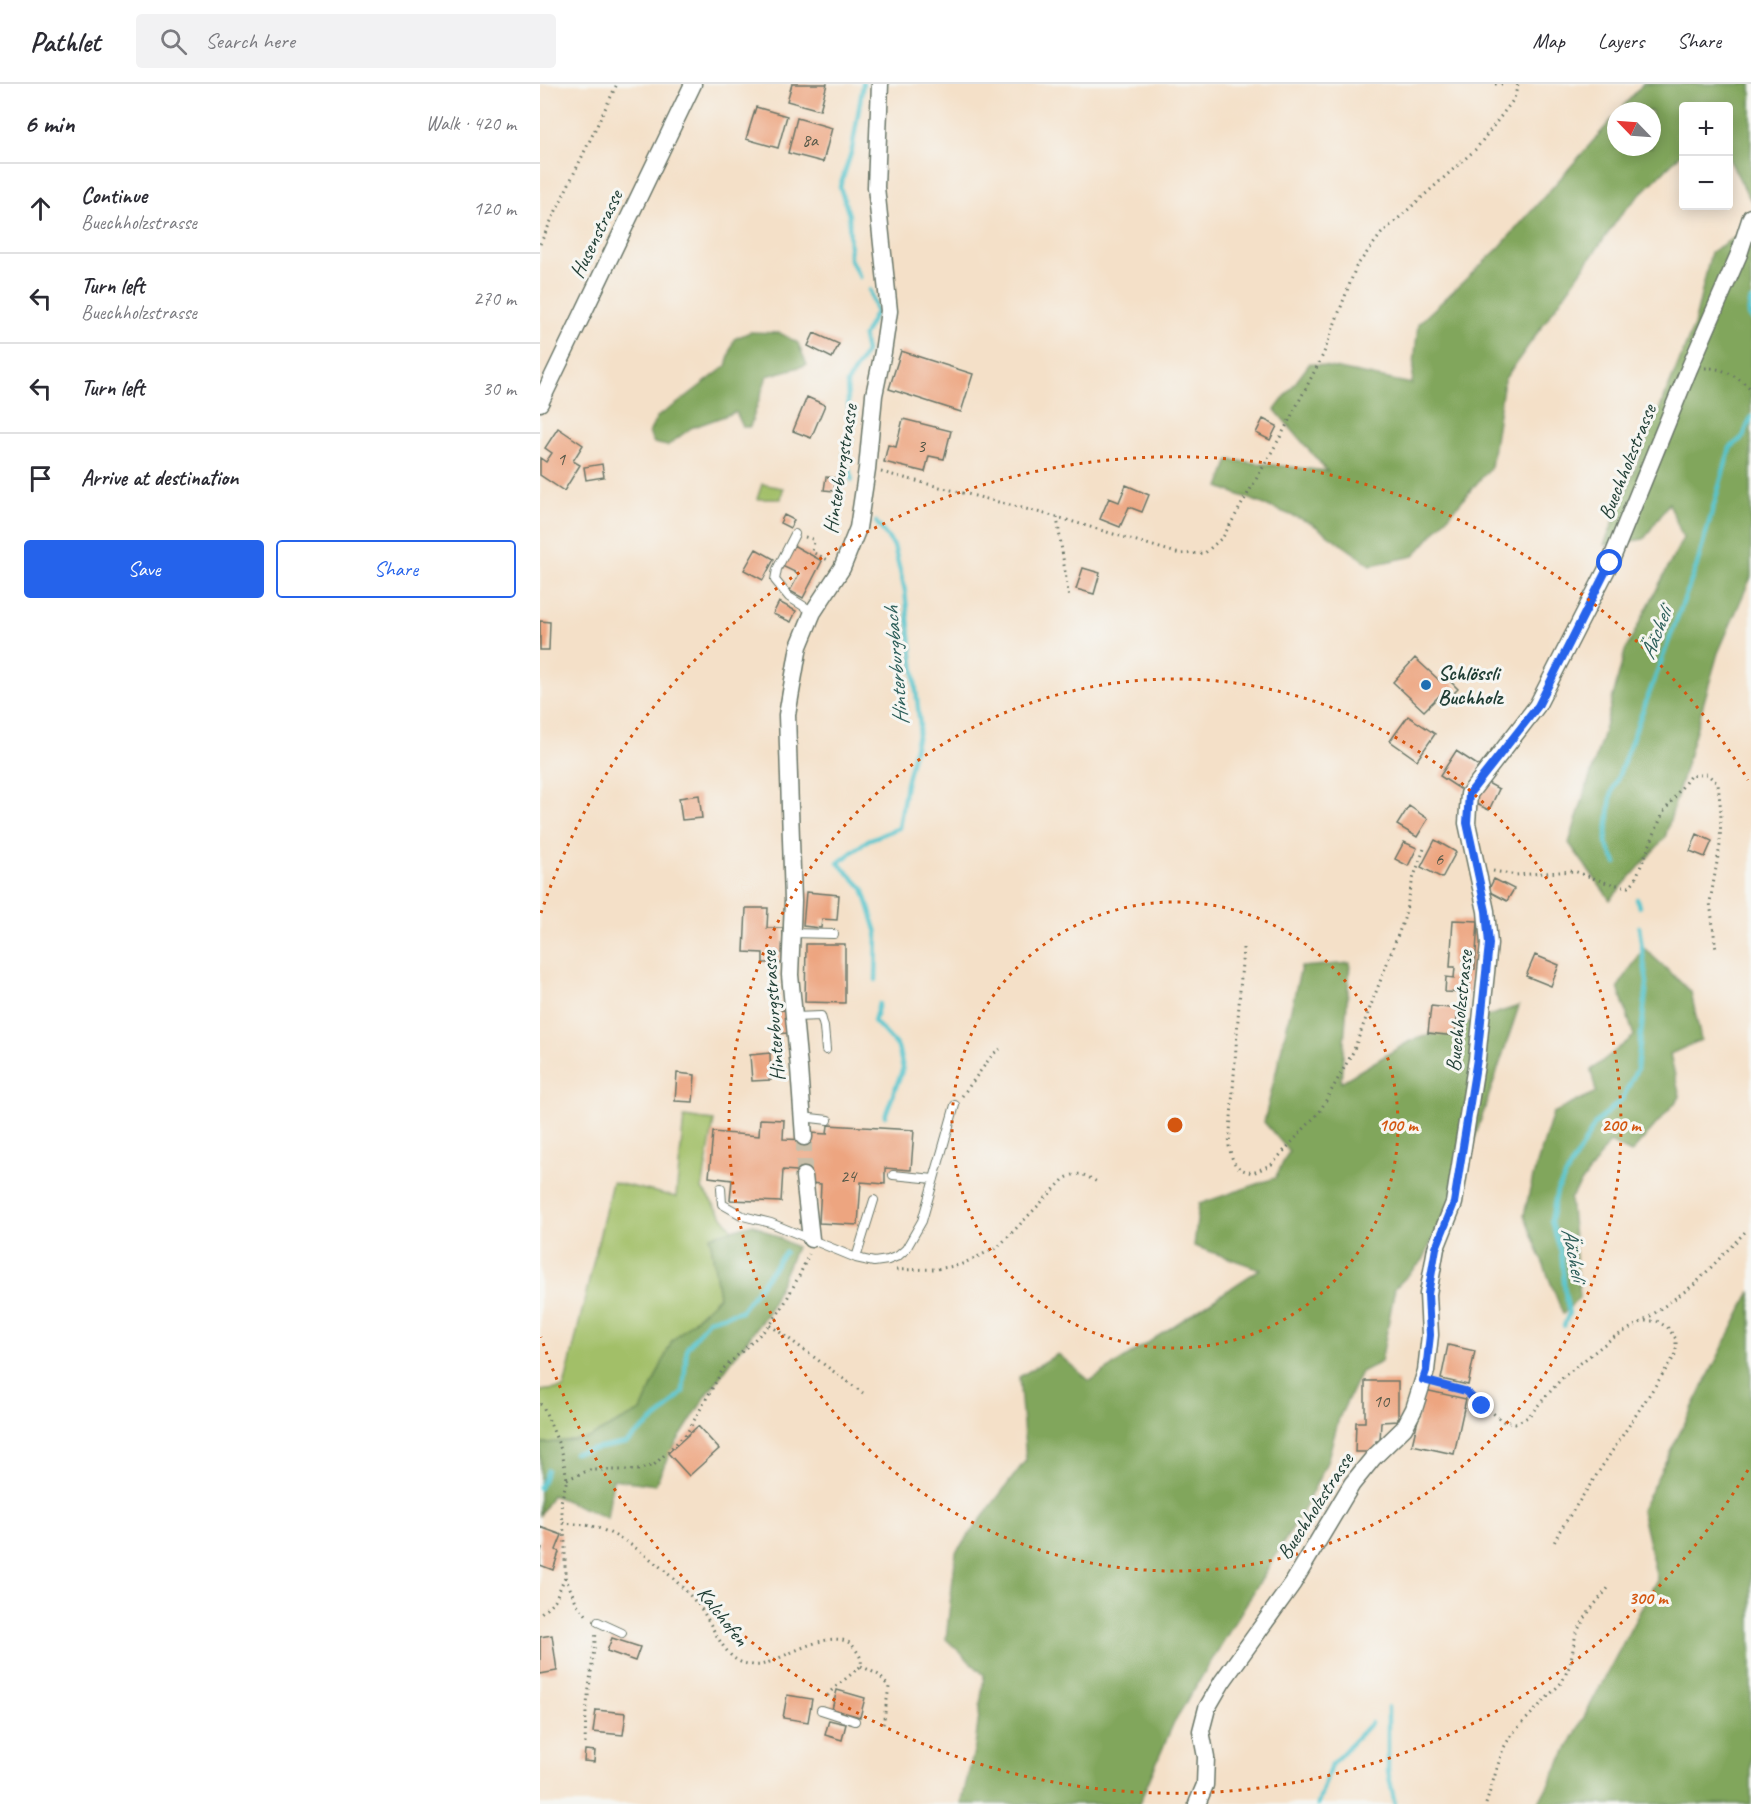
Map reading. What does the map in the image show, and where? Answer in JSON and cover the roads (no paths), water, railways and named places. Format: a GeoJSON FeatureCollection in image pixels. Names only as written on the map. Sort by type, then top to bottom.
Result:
{"type":"FeatureCollection","features":[{"type":"Feature","properties":{"kind":"street","name":"Husenstrasse"},"geometry":{"type":"LineString","coordinates":[[540,403],[693,84]]}},
{"type":"Feature","properties":{"kind":"street","name":"Hinterburgstrasse"},"geometry":{"type":"LineString","coordinates":[[804,1137],[790,975],[793,901],[787,715],[799,646],[813,612],[842,568],[858,528],[867,469],[874,395],[889,311],[876,187],[880,84]]}},
{"type":"Feature","properties":{"kind":"street","name":"Buechholzstrasse"},"geometry":{"type":"LineString","coordinates":[[1197,1804],[1205,1785],[1206,1757],[1201,1731],[1208,1708],[1222,1682],[1293,1583],[1352,1484],[1373,1458],[1404,1428],[1414,1409],[1426,1371],[1430,1335],[1428,1294],[1436,1248],[1454,1203],[1477,1059],[1489,944],[1486,911],[1467,823],[1469,794],[1538,706],[1610,563],[1689,369],[1739,255],[1751,217]]}},
{"type":"Feature","properties":{"kind":"street"},"geometry":{"type":"LineString","coordinates":[[804,1176],[811,1239]]}},
{"type":"Feature","properties":{"kind":"lane"},"geometry":{"type":"LineString","coordinates":[[795,534],[777,569],[775,580],[789,597],[813,612]]}},
{"type":"Feature","properties":{"kind":"lane"},"geometry":{"type":"LineString","coordinates":[[791,933],[834,934]]}},
{"type":"Feature","properties":{"kind":"lane"},"geometry":{"type":"LineString","coordinates":[[794,1017],[821,1016],[826,1050]]}},
{"type":"Feature","properties":{"kind":"lane"},"geometry":{"type":"LineString","coordinates":[[721,1188],[722,1204],[743,1216],[771,1223],[856,1258],[874,1262],[888,1260],[898,1256],[906,1249],[922,1221],[955,1105]]}},
{"type":"Feature","properties":{"kind":"lane"},"geometry":{"type":"LineString","coordinates":[[802,1117],[828,1120]]}},
{"type":"Feature","properties":{"kind":"lane"},"geometry":{"type":"LineString","coordinates":[[892,1175],[934,1179]]}},
{"type":"Feature","properties":{"kind":"lane"},"geometry":{"type":"LineString","coordinates":[[856,1258],[874,1200]]}},
{"type":"Feature","properties":{"kind":"lane"},"geometry":{"type":"LineString","coordinates":[[598,1622],[622,1633]]}},
{"type":"Feature","properties":{"kind":"lane"},"geometry":{"type":"LineString","coordinates":[[822,1710],[855,1721]]}},
{"type":"Feature","properties":{"kind":"waterway","name":"Hinterburgbach"},"geometry":{"type":"LineString","coordinates":[[860,277],[850,259],[849,215],[840,187],[852,150],[863,84]]}},
{"type":"Feature","properties":{"kind":"waterway","name":"Hinterburgbach"},"geometry":{"type":"LineString","coordinates":[[849,419],[847,383],[866,352],[863,337],[876,312],[870,290]]}},
{"type":"Feature","properties":{"kind":"waterway","name":"Äächeli"},"geometry":{"type":"LineString","coordinates":[[1751,300],[1748,315],[1751,319]]}},
{"type":"Feature","properties":{"kind":"waterway","name":"Äächeli"},"geometry":{"type":"LineString","coordinates":[[1616,863],[1606,843],[1611,796],[1697,565],[1730,448],[1743,437],[1751,417]]}},
{"type":"Feature","properties":{"kind":"waterway","name":"Hinterburgbach"},"geometry":{"type":"LineString","coordinates":[[852,440],[844,453],[852,480]]}},
{"type":"Feature","properties":{"kind":"waterway","name":"Hinterburgbach"},"geometry":{"type":"LineString","coordinates":[[876,522],[894,546],[905,591],[920,726],[906,784],[899,828],[868,840],[838,863],[863,888],[877,933],[876,980]]}},
{"type":"Feature","properties":{"kind":"waterway","name":"Äächeli"},"geometry":{"type":"LineString","coordinates":[[1637,899],[1639,907]]}},
{"type":"Feature","properties":{"kind":"waterway","name":"Äächeli"},"geometry":{"type":"LineString","coordinates":[[1564,1326],[1569,1313],[1561,1252],[1551,1221],[1557,1191],[1595,1124],[1623,1098],[1637,1069],[1647,983],[1639,927]]}},
{"type":"Feature","properties":{"kind":"waterway","name":"Hinterburgbach"},"geometry":{"type":"LineString","coordinates":[[879,1004],[874,1021],[898,1047],[903,1068],[885,1116]]}},
{"type":"Feature","properties":{"kind":"waterway","name":"Hinterburgbach"},"geometry":{"type":"LineString","coordinates":[[574,1453],[626,1443],[665,1411],[683,1392],[687,1348],[708,1320],[741,1311],[785,1252]]}},
{"type":"Feature","properties":{"kind":"waterway","name":"Hinterburgbach"},"geometry":{"type":"LineString","coordinates":[[540,1488],[547,1470]]}},
{"type":"Feature","properties":{"kind":"waterway"},"geometry":{"type":"LineString","coordinates":[[1388,1707],[1388,1772],[1395,1804]]}},
{"type":"Feature","properties":{"kind":"waterway"},"geometry":{"type":"LineString","coordinates":[[1318,1804],[1331,1765],[1371,1723]]}},
{"type":"Feature","properties":{"kind":"tunnel"},"geometry":{"type":"LineString","coordinates":[[804,1137],[804,1176]]}},
{"type":"Feature","properties":{"kind":"place","name":"Schlössli Buchholz"},"geometry":{"type":"Point","coordinates":[1426,685]}}]}
